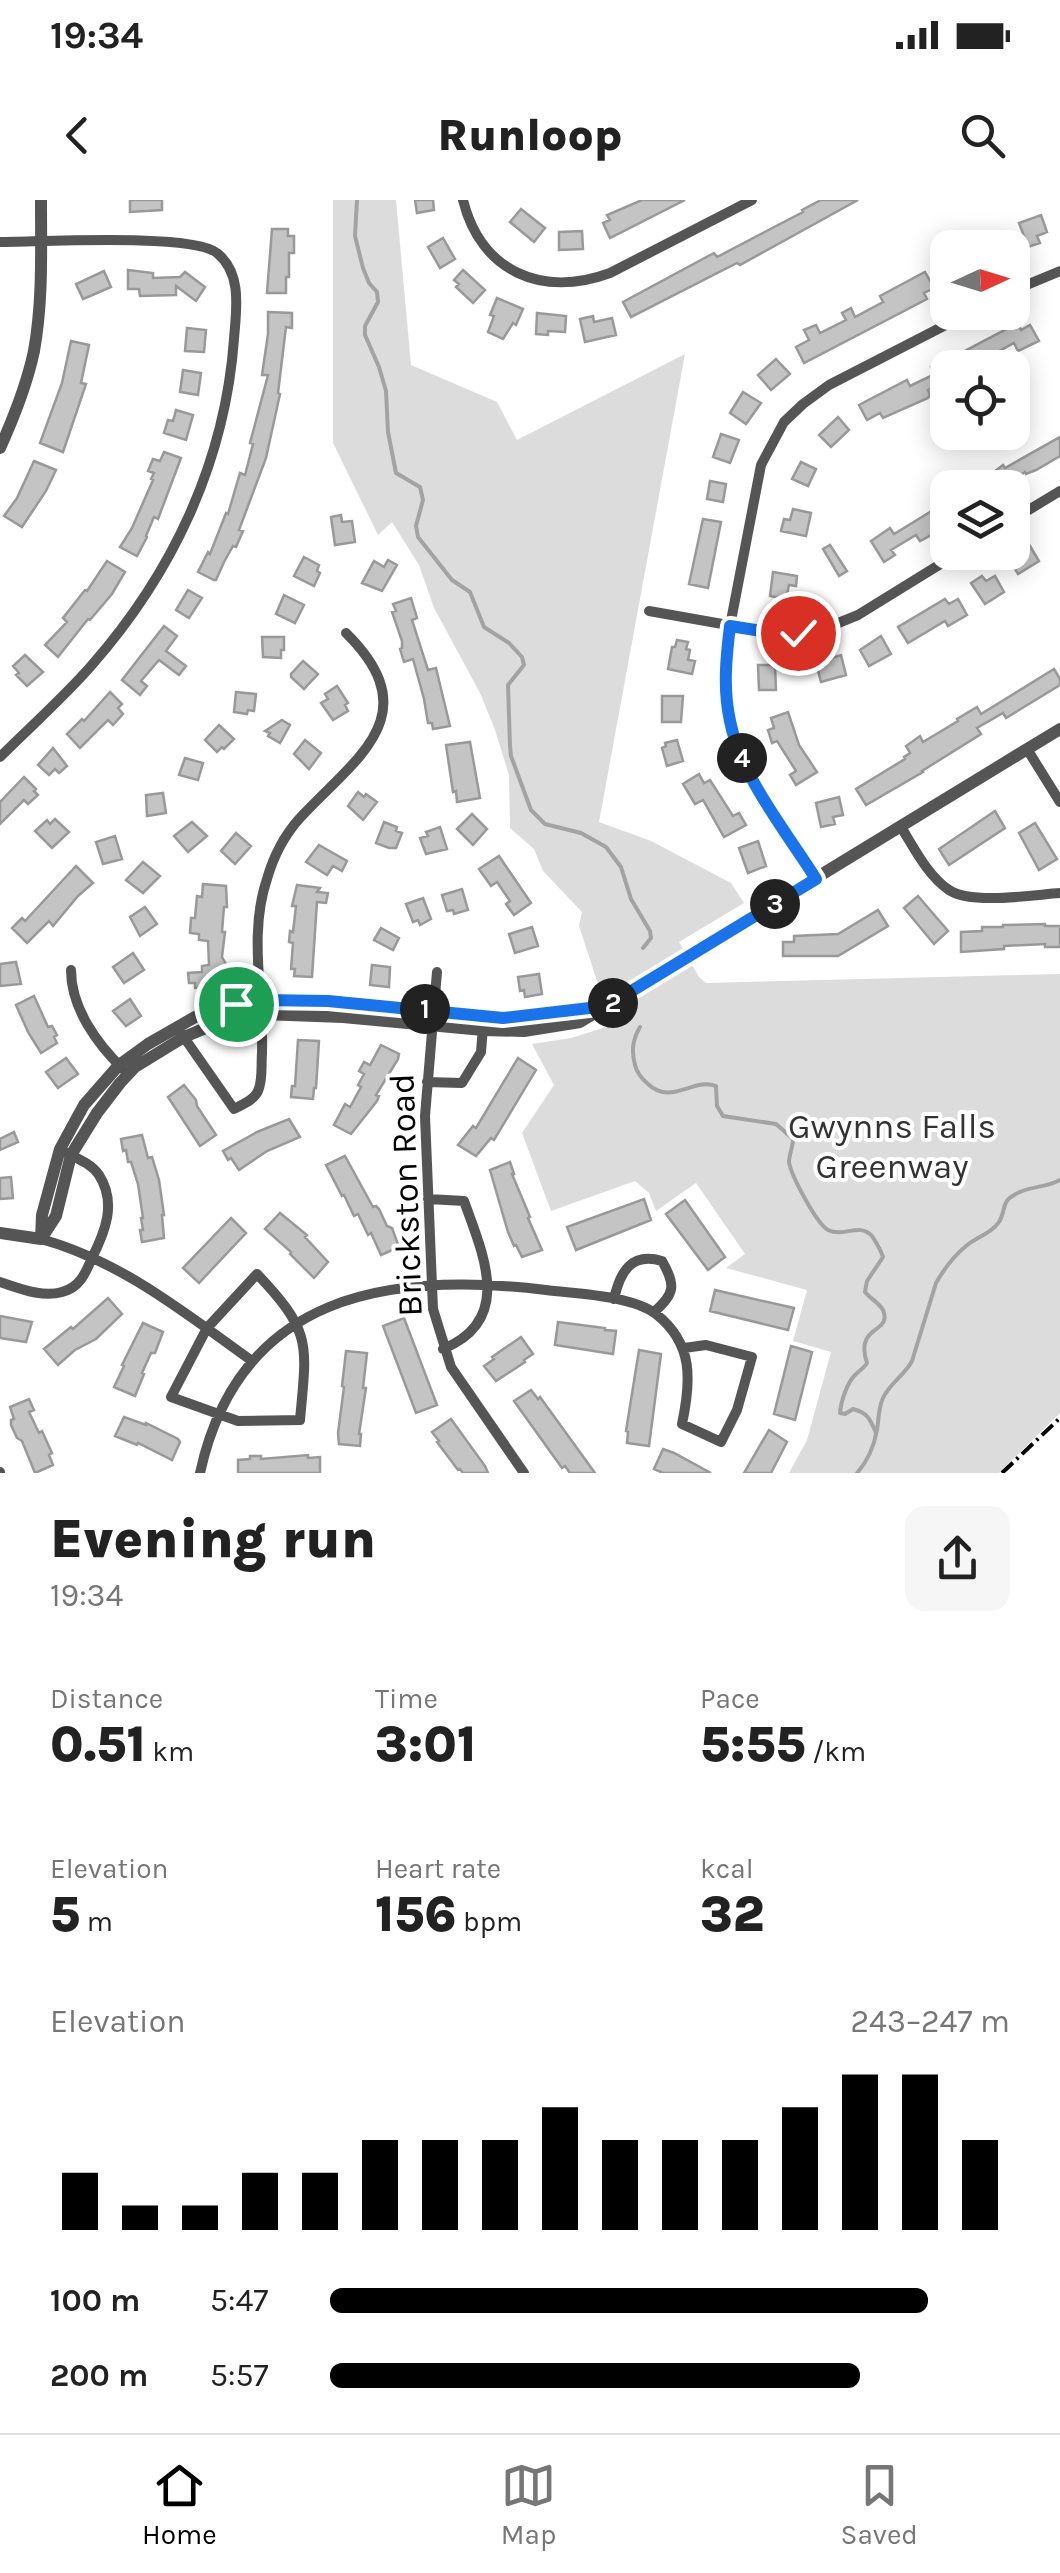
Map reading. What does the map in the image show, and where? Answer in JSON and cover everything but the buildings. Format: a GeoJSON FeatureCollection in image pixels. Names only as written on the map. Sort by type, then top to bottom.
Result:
{"type":"FeatureCollection","features":[{"type":"Feature","properties":{"kind":"street"},"geometry":{"type":"LineString","coordinates":[[0,448],[33,352],[41,200]]}},
{"type":"Feature","properties":{"kind":"street"},"geometry":{"type":"LineString","coordinates":[[463,200],[475,233],[498,261],[532,279],[572,284],[610,273],[752,200]]}},
{"type":"Feature","properties":{"kind":"street"},"geometry":{"type":"LineString","coordinates":[[0,242],[202,245],[226,263],[234,278],[236,296],[229,384],[218,436],[188,522],[128,622],[88,669],[0,758]]}},
{"type":"Feature","properties":{"kind":"street"},"geometry":{"type":"LineString","coordinates":[[1030,284],[1060,271]]}},
{"type":"Feature","properties":{"kind":"street"},"geometry":{"type":"LineString","coordinates":[[816,879],[739,752],[726,697],[730,626],[761,465],[784,422],[803,404],[829,385],[936,330]]}},
{"type":"Feature","properties":{"kind":"street"},"geometry":{"type":"LineString","coordinates":[[1030,509],[1060,491]]}},
{"type":"Feature","properties":{"kind":"street"},"geometry":{"type":"LineString","coordinates":[[649,611],[774,633],[798,633],[840,624],[930,570]]}},
{"type":"Feature","properties":{"kind":"street"},"geometry":{"type":"LineString","coordinates":[[180,1031],[234,1109],[255,1097],[262,1007],[258,919],[267,877],[296,822],[364,753],[381,720],[382,694],[374,668],[346,633]]}},
{"type":"Feature","properties":{"kind":"street"},"geometry":{"type":"LineString","coordinates":[[41,1239],[42,1215],[84,1105],[123,1070],[211,1010],[236,1004],[432,1026],[607,1006],[1060,728]]}},
{"type":"Feature","properties":{"kind":"street"},"geometry":{"type":"LineString","coordinates":[[1027,748],[1060,802]]}},
{"type":"Feature","properties":{"kind":"street"},"geometry":{"type":"LineString","coordinates":[[901,827],[924,863],[950,891],[977,897],[1060,893]]}},
{"type":"Feature","properties":{"kind":"street"},"geometry":{"type":"LineString","coordinates":[[71,970],[75,1000],[84,1020],[123,1070]]}},
{"type":"Feature","properties":{"kind":"street","name":"Brickston Road"},"geometry":{"type":"LineString","coordinates":[[437,972],[426,1082],[433,1309],[443,1349],[462,1386],[524,1473]]}},
{"type":"Feature","properties":{"kind":"street"},"geometry":{"type":"LineString","coordinates":[[262,1007],[328,1001],[433,1010],[484,1023]]}},
{"type":"Feature","properties":{"kind":"street"},"geometry":{"type":"LineString","coordinates":[[426,1082],[462,1083],[481,1052],[484,1023]]}},
{"type":"Feature","properties":{"kind":"street"},"geometry":{"type":"LineString","coordinates":[[0,1282],[50,1294],[63,1292],[82,1280],[106,1229],[108,1200],[98,1174],[65,1152]]}},
{"type":"Feature","properties":{"kind":"street"},"geometry":{"type":"LineString","coordinates":[[428,1199],[464,1201],[486,1262],[486,1308],[476,1327],[460,1342],[443,1349]]}},
{"type":"Feature","properties":{"kind":"street"},"geometry":{"type":"LineString","coordinates":[[0,1233],[41,1239],[93,1256],[129,1275],[252,1361]]}},
{"type":"Feature","properties":{"kind":"street"},"geometry":{"type":"LineString","coordinates":[[614,1299],[624,1270],[650,1258],[662,1261],[672,1285],[668,1300],[654,1312]]}},
{"type":"Feature","properties":{"kind":"street"},"geometry":{"type":"LineString","coordinates":[[257,1274],[297,1322],[306,1357],[300,1420],[253,1422],[217,1415],[171,1397],[207,1328],[257,1274]]}},
{"type":"Feature","properties":{"kind":"street"},"geometry":{"type":"LineString","coordinates":[[200,1473],[217,1415],[252,1361],[297,1322],[353,1297],[430,1286],[488,1286],[614,1299],[654,1312],[684,1348],[689,1391],[682,1424],[720,1442],[737,1410],[752,1357],[706,1345],[684,1348]]}},
{"type":"Feature","properties":{"kind":"green space","name":"Gwynns Falls Greenway"},"geometry":{"type":"Polygon","coordinates":[[[333,200],[396,200],[411,365],[497,402],[517,440],[685,354],[599,822],[651,841],[731,883],[744,903],[679,942],[699,977],[706,983],[1060,974],[1060,1413],[999,1473],[789,1473],[807,1440],[831,1352],[793,1341],[807,1290],[726,1268],[745,1254],[696,1183],[656,1211],[649,1193],[635,1181],[551,1211],[522,1133],[554,1085],[532,1044],[606,1027],[597,981],[579,926],[582,912],[543,871],[534,849],[510,828],[509,775],[494,727],[434,608],[419,565],[392,522],[378,535],[333,443],[333,200]]]}},
{"type":"Feature","properties":{"kind":"waterway"},"geometry":{"type":"LineString","coordinates":[[357,200],[355,236],[378,302],[365,326],[365,335],[386,391],[396,473],[420,487],[423,500],[416,526],[418,537],[452,580],[470,592],[484,627],[522,657],[524,665],[508,685],[510,746],[531,810],[545,824],[581,833],[606,847],[621,867],[631,899],[650,931],[651,938],[643,948]]}},
{"type":"Feature","properties":{"kind":"waterway"},"geometry":{"type":"LineString","coordinates":[[640,1027],[633,1054],[637,1071],[646,1082],[665,1092],[716,1086],[717,1106],[723,1116],[776,1124],[793,1139],[791,1168],[823,1226],[834,1232],[862,1230],[878,1246],[883,1257],[867,1281],[865,1292],[881,1307],[885,1318],[865,1342],[867,1363],[849,1383],[840,1413],[853,1409],[862,1412],[876,1433]]}},
{"type":"Feature","properties":{"kind":"waterway"},"geometry":{"type":"LineString","coordinates":[[857,1473],[872,1447],[883,1398],[912,1361],[942,1273],[966,1246],[996,1226],[1010,1198],[1060,1180]]}},
{"type":"Feature","properties":{"kind":"railway"},"geometry":{"type":"LineString","coordinates":[[1002,1473],[1060,1418]]}},
{"type":"Feature","properties":{"kind":"route"},"geometry":{"type":"LineString","coordinates":[[236,1004],[262,1000],[328,1001],[503,1018],[607,1006],[816,879],[739,752],[726,697],[730,626],[798,633]]}}]}
